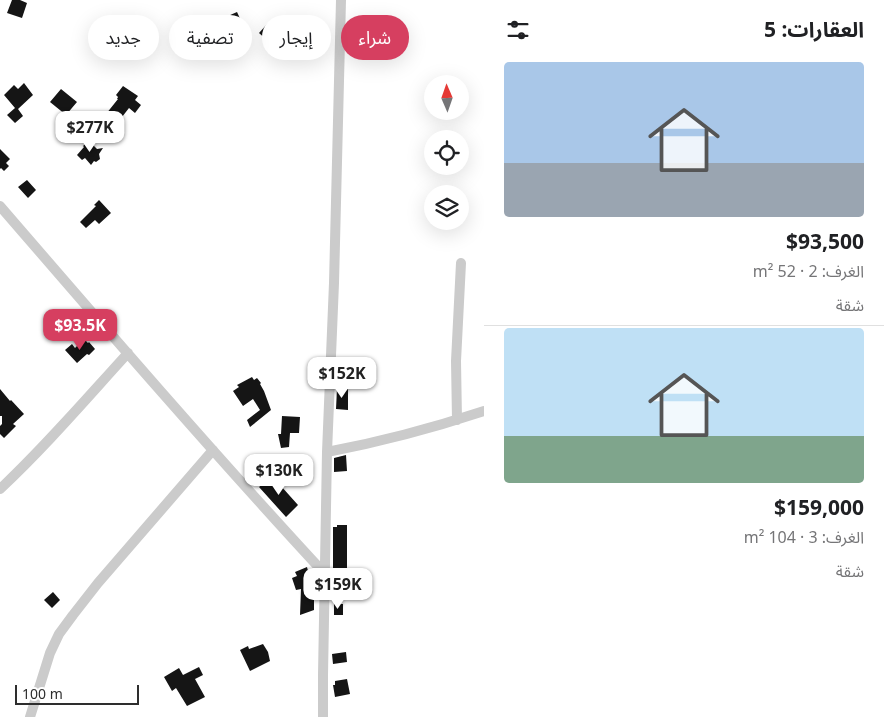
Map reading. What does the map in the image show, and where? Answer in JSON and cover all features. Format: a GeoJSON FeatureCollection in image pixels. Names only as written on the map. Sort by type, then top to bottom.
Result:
{"type":"FeatureCollection","features":[{"type":"Feature","properties":{"kind":"street"},"geometry":{"type":"LineString","coordinates":[[323,717],[327,452],[334,283],[341,0]]}},
{"type":"Feature","properties":{"kind":"street"},"geometry":{"type":"LineString","coordinates":[[0,206],[212,450],[325,574]]}},
{"type":"Feature","properties":{"kind":"street"},"geometry":{"type":"LineString","coordinates":[[457,420],[456,362],[461,264]]}},
{"type":"Feature","properties":{"kind":"street"},"geometry":{"type":"LineString","coordinates":[[0,489],[64,424],[128,353]]}},
{"type":"Feature","properties":{"kind":"street"},"geometry":{"type":"LineString","coordinates":[[327,452],[386,440],[484,411]]}},
{"type":"Feature","properties":{"kind":"street"},"geometry":{"type":"LineString","coordinates":[[30,717],[50,653],[60,634],[98,582],[212,450]]}},
{"type":"Feature","properties":{"kind":"building"},"geometry":{"type":"Polygon","coordinates":[[[12,0],[20,0],[27,3],[22,18],[7,13],[12,0]]]}},
{"type":"Feature","properties":{"kind":"building"},"geometry":{"type":"Polygon","coordinates":[[[24,83],[33,95],[18,109],[23,116],[15,123],[7,115],[15,108],[4,95],[14,85],[18,89],[24,83]]]}},
{"type":"Feature","properties":{"kind":"building"},"geometry":{"type":"Polygon","coordinates":[[[123,86],[138,96],[135,100],[141,105],[135,113],[129,108],[122,117],[117,113],[111,119],[106,114],[118,99],[116,95],[123,86]]]}},
{"type":"Feature","properties":{"kind":"building"},"geometry":{"type":"Polygon","coordinates":[[[61,89],[77,102],[66,115],[50,102],[61,89]]]}},
{"type":"Feature","properties":{"kind":"building"},"geometry":{"type":"Polygon","coordinates":[[[89,141],[97,149],[103,148],[99,154],[100,159],[96,162],[94,161],[91,165],[85,158],[82,160],[77,155],[89,141]]]}},
{"type":"Feature","properties":{"kind":"building"},"geometry":{"type":"Polygon","coordinates":[[[0,149],[10,159],[6,163],[9,166],[4,171],[0,169],[0,149]]]}},
{"type":"Feature","properties":{"kind":"building"},"geometry":{"type":"Polygon","coordinates":[[[27,180],[36,190],[28,198],[18,187],[27,180]]]}},
{"type":"Feature","properties":{"kind":"building"},"geometry":{"type":"Polygon","coordinates":[[[99,200],[111,213],[99,224],[95,220],[86,228],[80,222],[96,206],[94,205],[99,200]]]}},
{"type":"Feature","properties":{"kind":"building"},"geometry":{"type":"Polygon","coordinates":[[[85,340],[95,349],[77,363],[65,350],[72,344],[75,348],[85,340]]]}},
{"type":"Feature","properties":{"kind":"building"},"geometry":{"type":"Polygon","coordinates":[[[252,377],[254,380],[257,378],[261,383],[271,410],[250,427],[247,420],[260,410],[253,399],[243,406],[233,391],[239,387],[237,385],[252,377]]]}},
{"type":"Feature","properties":{"kind":"building"},"geometry":{"type":"Polygon","coordinates":[[[0,389],[24,414],[13,424],[16,426],[4,438],[0,434],[2,416],[0,416],[0,389]]]}},
{"type":"Feature","properties":{"kind":"building"},"geometry":{"type":"Polygon","coordinates":[[[337,389],[348,389],[348,410],[336,409],[337,389]]]}},
{"type":"Feature","properties":{"kind":"building"},"geometry":{"type":"Polygon","coordinates":[[[282,416],[300,417],[299,433],[290,433],[289,447],[281,448],[278,434],[281,434],[282,416]]]}},
{"type":"Feature","properties":{"kind":"building"},"geometry":{"type":"Polygon","coordinates":[[[346,455],[347,471],[334,472],[334,458],[346,455]]]}},
{"type":"Feature","properties":{"kind":"building"},"geometry":{"type":"Polygon","coordinates":[[[272,476],[298,505],[286,517],[259,487],[272,476]]]}},
{"type":"Feature","properties":{"kind":"building"},"geometry":{"type":"Polygon","coordinates":[[[337,525],[347,525],[347,571],[333,571],[333,527],[337,527],[337,525]]]}},
{"type":"Feature","properties":{"kind":"building"},"geometry":{"type":"Polygon","coordinates":[[[307,567],[308,571],[311,570],[315,584],[314,610],[300,615],[301,589],[296,590],[292,578],[297,576],[295,572],[307,567]]]}},
{"type":"Feature","properties":{"kind":"building"},"geometry":{"type":"Polygon","coordinates":[[[53,592],[60,600],[52,608],[44,600],[53,592]]]}},
{"type":"Feature","properties":{"kind":"building"},"geometry":{"type":"Polygon","coordinates":[[[334,604],[343,604],[343,615],[334,615],[334,604]]]}},
{"type":"Feature","properties":{"kind":"building"},"geometry":{"type":"Polygon","coordinates":[[[263,644],[268,652],[270,661],[250,671],[240,650],[248,646],[249,649],[263,644]]]}},
{"type":"Feature","properties":{"kind":"building"},"geometry":{"type":"Polygon","coordinates":[[[346,652],[347,662],[333,664],[332,654],[346,652]]]}},
{"type":"Feature","properties":{"kind":"building"},"geometry":{"type":"Polygon","coordinates":[[[199,667],[203,675],[195,679],[205,697],[187,706],[176,688],[172,691],[164,677],[179,668],[183,675],[199,667]]]}},
{"type":"Feature","properties":{"kind":"building"},"geometry":{"type":"Polygon","coordinates":[[[347,679],[350,694],[335,697],[333,685],[335,685],[335,681],[347,679]]]}}]}
